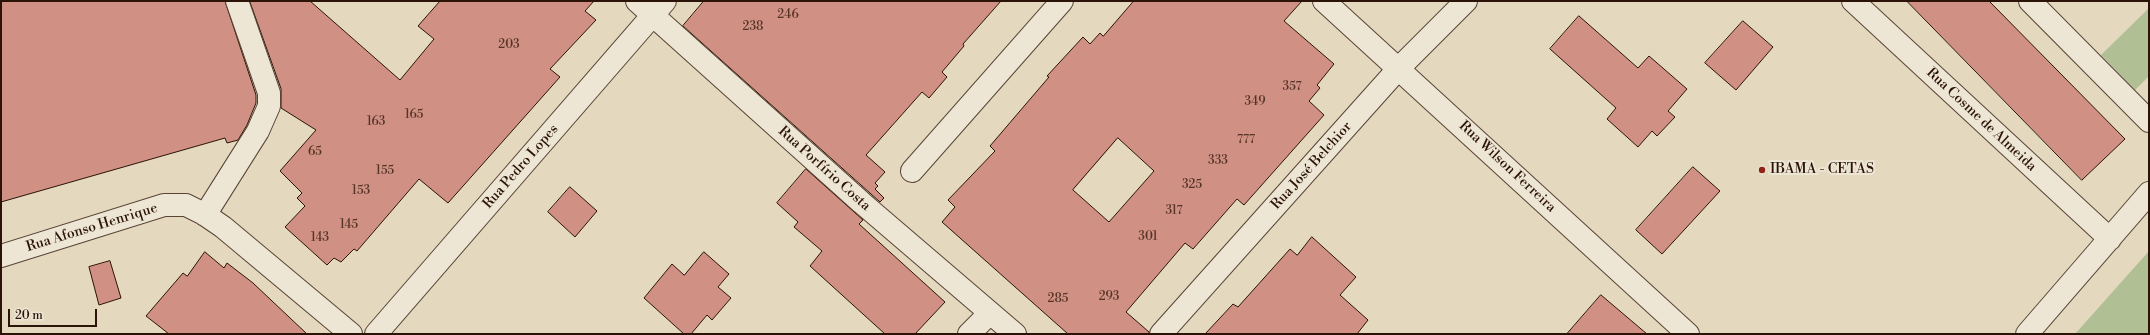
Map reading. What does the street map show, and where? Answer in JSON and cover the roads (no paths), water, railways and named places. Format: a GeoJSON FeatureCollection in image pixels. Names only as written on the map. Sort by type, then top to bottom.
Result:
{"type":"FeatureCollection","features":[{"type":"Feature","properties":{"kind":"street"},"geometry":{"type":"LineString","coordinates":[[205,215],[258,131],[269,106],[269,93],[237,1]]}},
{"type":"Feature","properties":{"kind":"street","name":"Rua Porfírio Costa"},"geometry":{"type":"LineString","coordinates":[[637,1],[659,8],[862,203],[1014,334]]}},
{"type":"Feature","properties":{"kind":"street"},"geometry":{"type":"LineString","coordinates":[[912,171],[1062,1]]}},
{"type":"Feature","properties":{"kind":"street","name":"Rua Wilson Ferreira"},"geometry":{"type":"LineString","coordinates":[[1324,1],[1688,334]]}},
{"type":"Feature","properties":{"kind":"street","name":"Rua José Belchior"},"geometry":{"type":"LineString","coordinates":[[1161,334],[1399,68],[1466,1]]}},
{"type":"Feature","properties":{"kind":"street","name":"Rua Cosme de Almeida"},"geometry":{"type":"LineString","coordinates":[[1853,1],[2110,239]]}},
{"type":"Feature","properties":{"kind":"street"},"geometry":{"type":"LineString","coordinates":[[2030,1],[2149,121]]}},
{"type":"Feature","properties":{"kind":"street","name":"Rua Pedro Lopes"},"geometry":{"type":"LineString","coordinates":[[376,334],[659,8]]}},
{"type":"Feature","properties":{"kind":"street"},"geometry":{"type":"LineString","coordinates":[[2027,334],[2149,193]]}},
{"type":"Feature","properties":{"kind":"street","name":"Rua Afonso Henrique"},"geometry":{"type":"LineString","coordinates":[[1,256],[164,205],[186,205],[223,227],[350,334]]}},
{"type":"Feature","properties":{"kind":"street"},"geometry":{"type":"LineString","coordinates":[[969,334],[990,313]]}},
{"type":"Feature","properties":{"kind":"place","name":"IBAMA - CETAS"},"geometry":{"type":"Point","coordinates":[1762,170]}}]}
